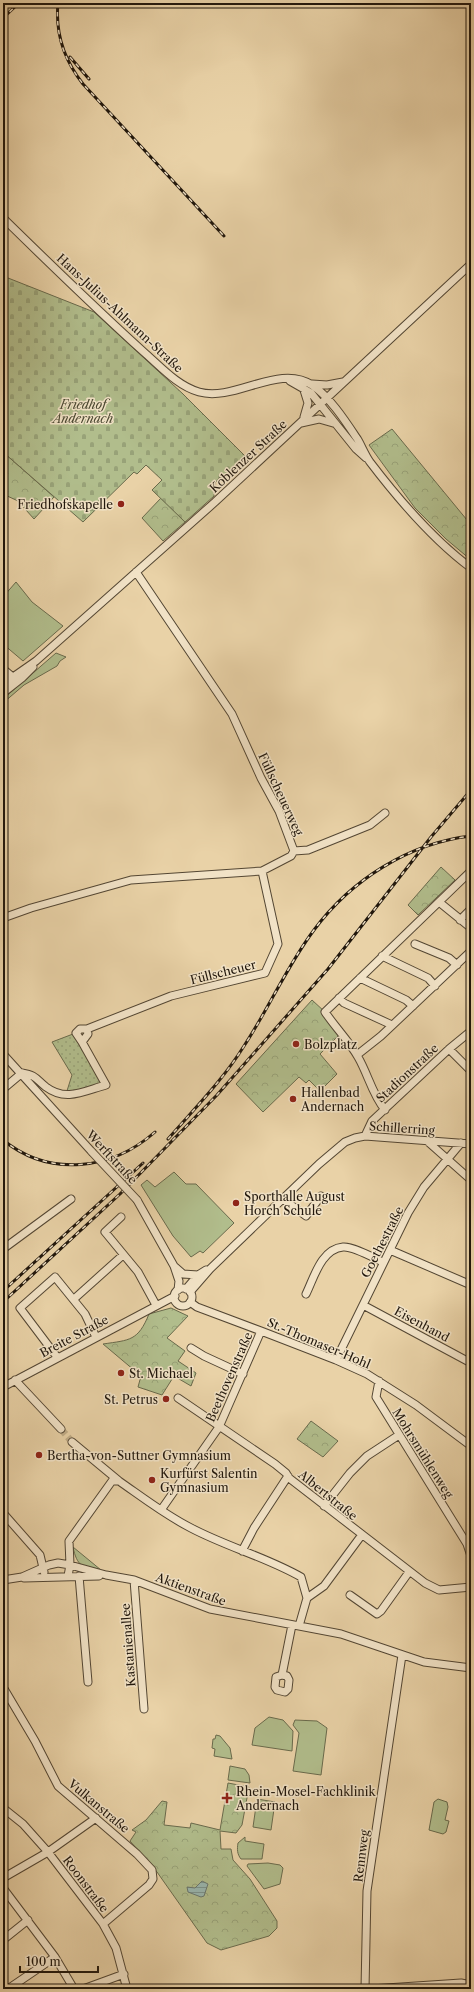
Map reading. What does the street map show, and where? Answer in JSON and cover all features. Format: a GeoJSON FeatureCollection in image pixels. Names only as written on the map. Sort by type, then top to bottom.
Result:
{"type":"FeatureCollection","features":[{"type":"Feature","properties":{"kind":"street","name":"Hans-Julius-Ahlmann-Straße"},"geometry":{"type":"LineString","coordinates":[[3,218],[129,338],[186,387],[203,393],[221,393],[269,380],[298,380],[311,384],[327,385],[343,382]]}},
{"type":"Feature","properties":{"kind":"street","name":"Koblenzer Straße"},"geometry":{"type":"LineString","coordinates":[[12,678],[36,661],[136,572],[301,422],[471,264]]}},
{"type":"Feature","properties":{"kind":"street"},"geometry":{"type":"LineString","coordinates":[[459,275],[471,271]]}},
{"type":"Feature","properties":{"kind":"street"},"geometry":{"type":"LineString","coordinates":[[283,379],[302,387],[323,401],[334,423],[356,449],[369,460],[428,530],[471,568]]}},
{"type":"Feature","properties":{"kind":"street"},"geometry":{"type":"LineString","coordinates":[[311,384],[323,401],[358,440],[369,460]]}},
{"type":"Feature","properties":{"kind":"street"},"geometry":{"type":"LineString","coordinates":[[302,387],[308,403],[301,422],[319,419],[334,423]]}},
{"type":"Feature","properties":{"kind":"street","name":"Füllscheuerweg"},"geometry":{"type":"LineString","coordinates":[[3,918],[37,906],[131,880],[262,871],[291,856],[294,850],[279,811],[261,778],[232,714],[136,572]]}},
{"type":"Feature","properties":{"kind":"street","name":"Koblenzer Straße"},"geometry":{"type":"LineString","coordinates":[[5,688],[22,678],[36,661]]}},
{"type":"Feature","properties":{"kind":"street"},"geometry":{"type":"LineString","coordinates":[[3,669],[12,678],[22,678]]}},
{"type":"Feature","properties":{"kind":"street"},"geometry":{"type":"LineString","coordinates":[[5,688],[12,682],[12,678]]}},
{"type":"Feature","properties":{"kind":"street"},"geometry":{"type":"LineString","coordinates":[[294,850],[308,850],[370,825],[385,813]]}},
{"type":"Feature","properties":{"kind":"street","name":"Füllscheuer"},"geometry":{"type":"LineString","coordinates":[[22,1073],[32,1075],[45,1087],[67,1096],[106,1085],[76,1033],[77,1030],[88,1029],[171,996],[265,973],[278,944],[262,871]]}},
{"type":"Feature","properties":{"kind":"street"},"geometry":{"type":"LineString","coordinates":[[385,1110],[377,1100],[370,1080],[357,1055],[325,1012],[471,871]]}},
{"type":"Feature","properties":{"kind":"street"},"geometry":{"type":"LineString","coordinates":[[439,902],[471,928]]}},
{"type":"Feature","properties":{"kind":"street"},"geometry":{"type":"LineString","coordinates":[[460,920],[471,909]]}},
{"type":"Feature","properties":{"kind":"street"},"geometry":{"type":"LineString","coordinates":[[415,944],[449,958],[457,965]]}},
{"type":"Feature","properties":{"kind":"street"},"geometry":{"type":"LineString","coordinates":[[357,1055],[392,1026],[471,951]]}},
{"type":"Feature","properties":{"kind":"street"},"geometry":{"type":"LineString","coordinates":[[382,956],[428,978],[434,986]]}},
{"type":"Feature","properties":{"kind":"street"},"geometry":{"type":"LineString","coordinates":[[360,978],[406,1000],[412,1006]]}},
{"type":"Feature","properties":{"kind":"street"},"geometry":{"type":"LineString","coordinates":[[339,998],[344,1004],[392,1026]]}},
{"type":"Feature","properties":{"kind":"street","name":"Stadionstraße"},"geometry":{"type":"LineString","coordinates":[[365,1136],[372,1121],[449,1049],[471,1031]]}},
{"type":"Feature","properties":{"kind":"street"},"geometry":{"type":"LineString","coordinates":[[449,1049],[471,1071]]}},
{"type":"Feature","properties":{"kind":"street","name":"Werftstraße"},"geometry":{"type":"LineString","coordinates":[[3,1054],[137,1200],[174,1266],[183,1291]]}},
{"type":"Feature","properties":{"kind":"street"},"geometry":{"type":"LineString","coordinates":[[3,1089],[22,1073]]}},
{"type":"Feature","properties":{"kind":"street","name":"Schillerring"},"geometry":{"type":"LineString","coordinates":[[183,1291],[210,1269],[314,1169],[345,1142],[365,1136],[471,1144]]}},
{"type":"Feature","properties":{"kind":"street"},"geometry":{"type":"LineString","coordinates":[[428,1141],[471,1180]]}},
{"type":"Feature","properties":{"kind":"street","name":"Goethestraße"},"geometry":{"type":"LineString","coordinates":[[336,1360],[408,1213],[424,1187],[461,1143]]}},
{"type":"Feature","properties":{"kind":"street"},"geometry":{"type":"LineString","coordinates":[[283,1199],[306,1216],[321,1196]]}},
{"type":"Feature","properties":{"kind":"street"},"geometry":{"type":"LineString","coordinates":[[3,1248],[71,1199]]}},
{"type":"Feature","properties":{"kind":"street"},"geometry":{"type":"LineString","coordinates":[[121,1217],[105,1232],[138,1272],[155,1303]]}},
{"type":"Feature","properties":{"kind":"street"},"geometry":{"type":"LineString","coordinates":[[306,1294],[326,1255],[342,1247],[349,1248],[383,1262]]}},
{"type":"Feature","properties":{"kind":"street"},"geometry":{"type":"LineString","coordinates":[[390,1250],[471,1285]]}},
{"type":"Feature","properties":{"kind":"street"},"geometry":{"type":"LineString","coordinates":[[74,1299],[123,1255]]}},
{"type":"Feature","properties":{"kind":"street"},"geometry":{"type":"LineString","coordinates":[[174,1266],[180,1272],[184,1281],[183,1291],[177,1303]]}},
{"type":"Feature","properties":{"kind":"street","name":"Schillerring"},"geometry":{"type":"LineString","coordinates":[[183,1291],[198,1275],[210,1269]]}},
{"type":"Feature","properties":{"kind":"street"},"geometry":{"type":"LineString","coordinates":[[180,1272],[198,1275]]}},
{"type":"Feature","properties":{"kind":"street"},"geometry":{"type":"LineString","coordinates":[[57,1357],[20,1308],[55,1277],[85,1314],[96,1336]]}},
{"type":"Feature","properties":{"kind":"street"},"geometry":{"type":"LineString","coordinates":[[183,1291],[192,1296],[190,1302]]}},
{"type":"Feature","properties":{"kind":"street","name":"Breite Straße"},"geometry":{"type":"LineString","coordinates":[[3,1387],[155,1303],[183,1291]]}},
{"type":"Feature","properties":{"kind":"street","name":"Breite Straße"},"geometry":{"type":"LineString","coordinates":[[155,1303],[177,1303],[185,1306],[190,1302]]}},
{"type":"Feature","properties":{"kind":"street","name":"St.-Thomaser-Hohl"},"geometry":{"type":"LineString","coordinates":[[190,1302],[197,1308],[261,1330],[336,1360],[379,1381],[416,1405],[471,1446]]}},
{"type":"Feature","properties":{"kind":"street","name":"Eisenhand"},"geometry":{"type":"LineString","coordinates":[[363,1305],[471,1363]]}},
{"type":"Feature","properties":{"kind":"street","name":"Beethovenstraße"},"geometry":{"type":"LineString","coordinates":[[161,1510],[220,1427],[261,1330]]}},
{"type":"Feature","properties":{"kind":"street"},"geometry":{"type":"LineString","coordinates":[[191,1348],[204,1356],[243,1374]]}},
{"type":"Feature","properties":{"kind":"street"},"geometry":{"type":"LineString","coordinates":[[15,1380],[61,1429]]}},
{"type":"Feature","properties":{"kind":"street","name":"Mohrsmühlenweg"},"geometry":{"type":"LineString","coordinates":[[379,1381],[376,1397],[467,1544],[471,1556]]}},
{"type":"Feature","properties":{"kind":"street","name":"Albertstraße"},"geometry":{"type":"LineString","coordinates":[[178,1398],[286,1472],[288,1476],[324,1506],[425,1583],[440,1590],[471,1587]]}},
{"type":"Feature","properties":{"kind":"street"},"geometry":{"type":"LineString","coordinates":[[324,1506],[350,1473],[367,1456],[399,1435]]}},
{"type":"Feature","properties":{"kind":"street"},"geometry":{"type":"LineString","coordinates":[[72,1442],[110,1473],[115,1481],[191,1528],[242,1551],[261,1556],[300,1577],[307,1598]]}},
{"type":"Feature","properties":{"kind":"street"},"geometry":{"type":"LineString","coordinates":[[242,1551],[254,1528],[288,1476]]}},
{"type":"Feature","properties":{"kind":"street"},"geometry":{"type":"LineString","coordinates":[[68,1576],[70,1565],[69,1541],[115,1481]]}},
{"type":"Feature","properties":{"kind":"street"},"geometry":{"type":"LineString","coordinates":[[3,1513],[40,1555],[45,1576]]}},
{"type":"Feature","properties":{"kind":"street"},"geometry":{"type":"LineString","coordinates":[[282,1675],[295,1625],[307,1598],[324,1586],[362,1536]]}},
{"type":"Feature","properties":{"kind":"street","name":"Aktienstraße"},"geometry":{"type":"LineString","coordinates":[[22,1577],[58,1563],[70,1565],[106,1575],[134,1580],[210,1609],[341,1634],[424,1662],[471,1668]]}},
{"type":"Feature","properties":{"kind":"street"},"geometry":{"type":"LineString","coordinates":[[350,1595],[377,1614],[381,1611],[409,1572]]}},
{"type":"Feature","properties":{"kind":"street","name":"Aktienstraße"},"geometry":{"type":"LineString","coordinates":[[3,1580],[22,1577],[106,1575]]}},
{"type":"Feature","properties":{"kind":"street"},"geometry":{"type":"LineString","coordinates":[[79,1576],[88,1682]]}},
{"type":"Feature","properties":{"kind":"street","name":"Kastanienallee"},"geometry":{"type":"LineString","coordinates":[[134,1580],[144,1710]]}},
{"type":"Feature","properties":{"kind":"street","name":"Rennweg"},"geometry":{"type":"LineString","coordinates":[[365,1989],[367,1891],[402,1655]]}},
{"type":"Feature","properties":{"kind":"street","name":"Vulkanstraße"},"geometry":{"type":"LineString","coordinates":[[3,1687],[35,1741],[58,1786],[137,1854],[152,1870],[153,1875],[149,1885],[103,1924]]}},
{"type":"Feature","properties":{"kind":"street","name":"Roonstraße"},"geometry":{"type":"LineString","coordinates":[[3,1808],[23,1824],[48,1852],[103,1924],[116,1948],[127,1989]]}},
{"type":"Feature","properties":{"kind":"street"},"geometry":{"type":"LineString","coordinates":[[3,1878],[48,1852],[96,1818]]}},
{"type":"Feature","properties":{"kind":"street"},"geometry":{"type":"LineString","coordinates":[[3,1888],[55,1957],[74,1989]]}},
{"type":"Feature","properties":{"kind":"street"},"geometry":{"type":"LineString","coordinates":[[3,1940],[28,1920]]}},
{"type":"Feature","properties":{"kind":"street"},"geometry":{"type":"LineString","coordinates":[[8,1989],[55,1957]]}},
{"type":"Feature","properties":{"kind":"street"},"geometry":{"type":"LineString","coordinates":[[83,1989],[124,1974]]}},
{"type":"Feature","properties":{"kind":"street"},"geometry":{"type":"LineString","coordinates":[[371,1989],[461,1983],[471,1985]]}},
{"type":"Feature","properties":{"kind":"green space","name":"Friedhof Andernach"},"geometry":{"type":"Polygon","coordinates":[[[3,276],[94,312],[183,394],[248,459],[229,477],[220,477],[215,483],[214,496],[185,522],[152,490],[162,480],[146,465],[137,474],[134,472],[83,522],[3,452],[3,276]]]}},
{"type":"Feature","properties":{"kind":"green space"},"geometry":{"type":"Polygon","coordinates":[[[392,429],[467,520],[471,517],[471,560],[446,539],[415,508],[369,445],[392,429]]]}},
{"type":"Feature","properties":{"kind":"green space"},"geometry":{"type":"Polygon","coordinates":[[[3,452],[54,497],[34,519],[18,501],[3,494],[3,452]]]}},
{"type":"Feature","properties":{"kind":"green space"},"geometry":{"type":"Polygon","coordinates":[[[161,498],[185,522],[163,541],[142,518],[161,498]]]}},
{"type":"Feature","properties":{"kind":"green space"},"geometry":{"type":"Polygon","coordinates":[[[16,582],[32,602],[63,626],[23,661],[3,644],[3,597],[16,582]]]}},
{"type":"Feature","properties":{"kind":"green space"},"geometry":{"type":"Polygon","coordinates":[[[56,653],[66,657],[60,661],[57,666],[24,685],[3,703],[3,699],[56,653]]]}},
{"type":"Feature","properties":{"kind":"green space"},"geometry":{"type":"Polygon","coordinates":[[[441,867],[455,880],[418,915],[408,905],[441,867]]]}},
{"type":"Feature","properties":{"kind":"green space"},"geometry":{"type":"Polygon","coordinates":[[[312,1000],[325,1012],[340,1034],[320,1054],[337,1074],[320,1091],[309,1080],[306,1083],[299,1077],[263,1112],[236,1084],[312,1000]]]}},
{"type":"Feature","properties":{"kind":"green space"},"geometry":{"type":"Polygon","coordinates":[[[73,1034],[103,1084],[66,1094],[72,1075],[52,1042],[73,1034]]]}},
{"type":"Feature","properties":{"kind":"green space"},"geometry":{"type":"Polygon","coordinates":[[[174,1172],[186,1184],[196,1184],[234,1223],[203,1253],[200,1251],[191,1257],[173,1236],[141,1185],[147,1180],[155,1187],[174,1172]]]}},
{"type":"Feature","properties":{"kind":"green space"},"geometry":{"type":"Polygon","coordinates":[[[171,1308],[188,1316],[167,1338],[185,1351],[178,1361],[196,1373],[191,1386],[174,1376],[162,1395],[138,1387],[141,1376],[103,1344],[132,1338],[141,1330],[149,1314],[171,1308]]]}},
{"type":"Feature","properties":{"kind":"green space"},"geometry":{"type":"Polygon","coordinates":[[[311,1421],[338,1441],[323,1457],[297,1439],[311,1421]]]}},
{"type":"Feature","properties":{"kind":"green space"},"geometry":{"type":"Polygon","coordinates":[[[73,1547],[101,1570],[81,1565],[76,1558],[73,1547]]]}},
{"type":"Feature","properties":{"kind":"green space"},"geometry":{"type":"Polygon","coordinates":[[[269,1717],[283,1720],[293,1731],[292,1751],[252,1745],[255,1728],[269,1717]]]}},
{"type":"Feature","properties":{"kind":"green space"},"geometry":{"type":"Polygon","coordinates":[[[295,1720],[317,1721],[327,1728],[321,1775],[293,1771],[299,1733],[293,1725],[295,1720]]]}},
{"type":"Feature","properties":{"kind":"green space"},"geometry":{"type":"Polygon","coordinates":[[[216,1735],[220,1736],[230,1748],[232,1759],[214,1756],[215,1749],[212,1748],[213,1739],[215,1739],[216,1735]]]}},
{"type":"Feature","properties":{"kind":"green space"},"geometry":{"type":"Polygon","coordinates":[[[230,1766],[245,1769],[249,1775],[250,1783],[228,1780],[230,1766]]]}},
{"type":"Feature","properties":{"kind":"green space"},"geometry":{"type":"Polygon","coordinates":[[[228,1783],[249,1787],[242,1825],[236,1833],[220,1831],[221,1849],[231,1849],[233,1860],[250,1879],[277,1921],[277,1928],[269,1936],[221,1950],[207,1943],[157,1872],[130,1841],[136,1832],[132,1830],[146,1820],[162,1801],[167,1802],[164,1825],[190,1828],[191,1823],[220,1830],[228,1783]]]}},
{"type":"Feature","properties":{"kind":"green space"},"geometry":{"type":"Polygon","coordinates":[[[257,1799],[275,1802],[271,1830],[253,1827],[257,1799]]]}},
{"type":"Feature","properties":{"kind":"green space"},"geometry":{"type":"Polygon","coordinates":[[[438,1799],[447,1802],[448,1807],[445,1820],[449,1821],[446,1832],[443,1834],[429,1830],[434,1802],[438,1799]]]}},
{"type":"Feature","properties":{"kind":"green space"},"geometry":{"type":"Polygon","coordinates":[[[245,1837],[245,1841],[264,1844],[262,1859],[241,1859],[237,1847],[238,1843],[245,1837]]]}},
{"type":"Feature","properties":{"kind":"green space"},"geometry":{"type":"Polygon","coordinates":[[[268,1863],[280,1865],[283,1868],[280,1884],[264,1889],[247,1866],[248,1864],[268,1863]]]}},
{"type":"Feature","properties":{"kind":"water"},"geometry":{"type":"Polygon","coordinates":[[[202,1881],[208,1884],[204,1896],[201,1897],[188,1892],[187,1887],[195,1888],[202,1881]]]}},
{"type":"Feature","properties":{"kind":"tunnel"},"geometry":{"type":"LineString","coordinates":[[61,1429],[72,1442]]}},
{"type":"Feature","properties":{"kind":"railway"},"geometry":{"type":"LineString","coordinates":[[3,18],[19,3]]}},
{"type":"Feature","properties":{"kind":"railway"},"geometry":{"type":"LineString","coordinates":[[58,3],[58,25],[62,46],[76,75],[224,236]]}},
{"type":"Feature","properties":{"kind":"railway"},"geometry":{"type":"LineString","coordinates":[[70,57],[89,79]]}},
{"type":"Feature","properties":{"kind":"railway"},"geometry":{"type":"LineString","coordinates":[[3,1302],[120,1194],[217,1095],[328,969],[431,837],[471,790]]}},
{"type":"Feature","properties":{"kind":"railway"},"geometry":{"type":"LineString","coordinates":[[168,1139],[208,1094],[236,1059],[304,944],[329,912],[345,895],[383,867],[404,856],[448,840],[471,836]]}},
{"type":"Feature","properties":{"kind":"railway"},"geometry":{"type":"LineString","coordinates":[[3,1140],[21,1152],[41,1160],[60,1164],[80,1164],[100,1161],[120,1155],[138,1145],[155,1132]]}},
{"type":"Feature","properties":{"kind":"railway"},"geometry":{"type":"LineString","coordinates":[[3,1291],[143,1163]]}},
{"type":"Feature","properties":{"kind":"place","name":"Friedhofskapelle"},"geometry":{"type":"Point","coordinates":[121,504]}},
{"type":"Feature","properties":{"kind":"place","name":"Bolzplatz"},"geometry":{"type":"Point","coordinates":[296,1044]}},
{"type":"Feature","properties":{"kind":"place","name":"Hallenbad Andernach"},"geometry":{"type":"Point","coordinates":[293,1099]}},
{"type":"Feature","properties":{"kind":"place","name":"Sporthalle August Horch Schule"},"geometry":{"type":"Point","coordinates":[236,1203]}},
{"type":"Feature","properties":{"kind":"place","name":"St. Michael"},"geometry":{"type":"Point","coordinates":[121,1373]}},
{"type":"Feature","properties":{"kind":"place","name":"St. Petrus"},"geometry":{"type":"Point","coordinates":[166,1399]}},
{"type":"Feature","properties":{"kind":"place","name":"Bertha-von-Suttner Gymnasium"},"geometry":{"type":"Point","coordinates":[39,1455]}},
{"type":"Feature","properties":{"kind":"place","name":"Kurfürst Salentin Gymnasium"},"geometry":{"type":"Point","coordinates":[152,1480]}},
{"type":"Feature","properties":{"kind":"place","name":"Rhein-Mosel-Fachklinik Andernach"},"geometry":{"type":"Point","coordinates":[227,1798]}}]}
